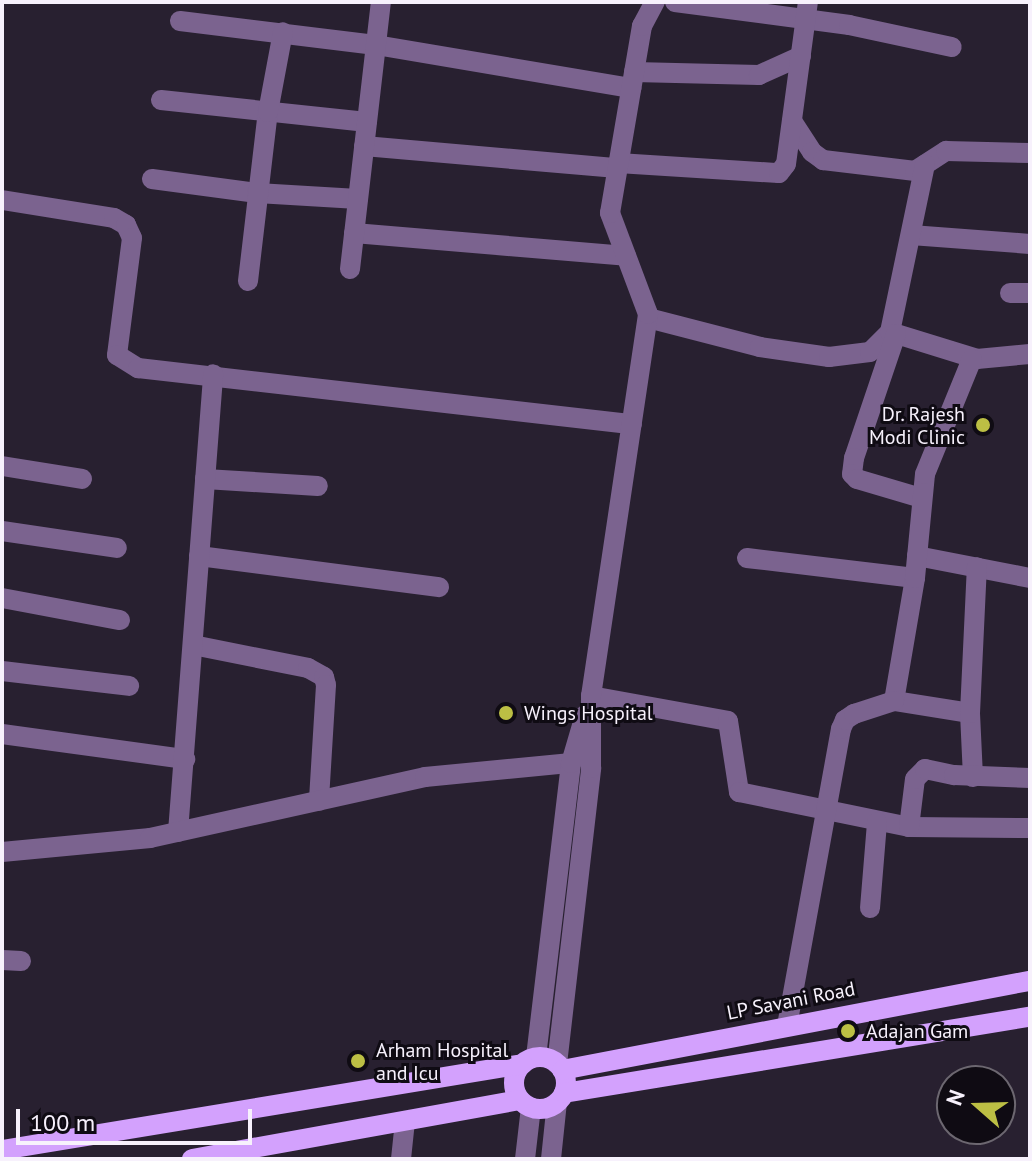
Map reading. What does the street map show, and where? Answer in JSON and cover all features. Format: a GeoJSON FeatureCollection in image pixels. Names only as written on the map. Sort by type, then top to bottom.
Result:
{"type":"FeatureCollection","features":[{"type":"Feature","properties":{"kind":"main road","name":"LP Savani Road"},"geometry":{"type":"LineString","coordinates":[[559,1067],[1030,981]]}},
{"type":"Feature","properties":{"kind":"main road"},"geometry":{"type":"LineString","coordinates":[[192,1159],[260,1153],[405,1123],[526,1103],[546,1108],[560,1097],[1030,1017]]}},
{"type":"Feature","properties":{"kind":"main road"},"geometry":{"type":"LineString","coordinates":[[526,1103],[514,1081],[529,1060]]}},
{"type":"Feature","properties":{"kind":"main road"},"geometry":{"type":"LineString","coordinates":[[2,1150],[529,1060],[559,1067],[560,1097]]}},
{"type":"Feature","properties":{"kind":"street"},"geometry":{"type":"LineString","coordinates":[[350,269],[381,2]]}},
{"type":"Feature","properties":{"kind":"street"},"geometry":{"type":"LineString","coordinates":[[529,1060],[571,763],[591,696],[648,318],[610,213],[642,26],[655,2]]}},
{"type":"Feature","properties":{"kind":"street"},"geometry":{"type":"LineString","coordinates":[[675,2],[806,10],[952,47]]}},
{"type":"Feature","properties":{"kind":"street"},"geometry":{"type":"LineString","coordinates":[[364,146],[775,175],[786,164],[806,10]]}},
{"type":"Feature","properties":{"kind":"street"},"geometry":{"type":"LineString","coordinates":[[180,21],[633,80],[759,75],[801,56]]}},
{"type":"Feature","properties":{"kind":"street"},"geometry":{"type":"LineString","coordinates":[[248,281],[268,112],[283,32]]}},
{"type":"Feature","properties":{"kind":"street"},"geometry":{"type":"LineString","coordinates":[[161,100],[367,122]]}},
{"type":"Feature","properties":{"kind":"street"},"geometry":{"type":"LineString","coordinates":[[792,121],[812,152],[823,160],[915,171],[946,151],[1030,153]]}},
{"type":"Feature","properties":{"kind":"street"},"geometry":{"type":"LineString","coordinates":[[921,498],[857,479],[852,474],[854,458],[893,333],[925,165]]}},
{"type":"Feature","properties":{"kind":"street"},"geometry":{"type":"LineString","coordinates":[[152,179],[257,193],[358,199]]}},
{"type":"Feature","properties":{"kind":"street"},"geometry":{"type":"LineString","coordinates":[[2,200],[114,218],[126,225],[132,238],[117,355],[138,368],[213,374],[632,424]]}},
{"type":"Feature","properties":{"kind":"street"},"geometry":{"type":"LineString","coordinates":[[354,233],[626,256]]}},
{"type":"Feature","properties":{"kind":"street"},"geometry":{"type":"LineString","coordinates":[[911,235],[1030,244]]}},
{"type":"Feature","properties":{"kind":"street"},"geometry":{"type":"LineString","coordinates":[[648,318],[760,347],[829,357],[870,352],[893,333]]}},
{"type":"Feature","properties":{"kind":"street"},"geometry":{"type":"LineString","coordinates":[[893,333],[972,359],[1030,354]]}},
{"type":"Feature","properties":{"kind":"street"},"geometry":{"type":"LineString","coordinates":[[894,701],[915,578],[925,474],[972,359]]}},
{"type":"Feature","properties":{"kind":"street"},"geometry":{"type":"LineString","coordinates":[[178,832],[213,374]]}},
{"type":"Feature","properties":{"kind":"street"},"geometry":{"type":"LineString","coordinates":[[2,466],[82,479]]}},
{"type":"Feature","properties":{"kind":"street"},"geometry":{"type":"LineString","coordinates":[[205,479],[318,486]]}},
{"type":"Feature","properties":{"kind":"street"},"geometry":{"type":"LineString","coordinates":[[2,531],[117,548]]}},
{"type":"Feature","properties":{"kind":"street"},"geometry":{"type":"LineString","coordinates":[[199,556],[439,587]]}},
{"type":"Feature","properties":{"kind":"street"},"geometry":{"type":"LineString","coordinates":[[917,556],[1030,578]]}},
{"type":"Feature","properties":{"kind":"street"},"geometry":{"type":"LineString","coordinates":[[747,558],[915,578]]}},
{"type":"Feature","properties":{"kind":"street"},"geometry":{"type":"LineString","coordinates":[[973,777],[970,713],[977,567]]}},
{"type":"Feature","properties":{"kind":"street"},"geometry":{"type":"LineString","coordinates":[[2,598],[120,620]]}},
{"type":"Feature","properties":{"kind":"street"},"geometry":{"type":"LineString","coordinates":[[193,645],[308,668],[324,677],[319,801]]}},
{"type":"Feature","properties":{"kind":"street"},"geometry":{"type":"LineString","coordinates":[[2,671],[129,686]]}},
{"type":"Feature","properties":{"kind":"street"},"geometry":{"type":"LineString","coordinates":[[591,696],[728,721],[739,792],[909,827],[1030,828]]}},
{"type":"Feature","properties":{"kind":"street"},"geometry":{"type":"LineString","coordinates":[[559,1067],[591,768],[591,696]]}},
{"type":"Feature","properties":{"kind":"street"},"geometry":{"type":"LineString","coordinates":[[787,1026],[845,720],[894,701],[970,713]]}},
{"type":"Feature","properties":{"kind":"street"},"geometry":{"type":"LineString","coordinates":[[2,734],[185,759]]}},
{"type":"Feature","properties":{"kind":"street"},"geometry":{"type":"LineString","coordinates":[[2,852],[150,838],[425,777],[571,763]]}},
{"type":"Feature","properties":{"kind":"street"},"geometry":{"type":"LineString","coordinates":[[909,827],[918,773],[925,769],[973,777],[1030,778]]}},
{"type":"Feature","properties":{"kind":"street"},"geometry":{"type":"LineString","coordinates":[[870,908],[877,822]]}},
{"type":"Feature","properties":{"kind":"street"},"geometry":{"type":"LineString","coordinates":[[551,1159],[560,1097]]}},
{"type":"Feature","properties":{"kind":"street"},"geometry":{"type":"LineString","coordinates":[[525,1159],[526,1103]]}},
{"type":"Feature","properties":{"kind":"street"},"geometry":{"type":"LineString","coordinates":[[401,1159],[405,1123]]}},
{"type":"Feature","properties":{"kind":"place","name":"Dr. Rajesh Modi Clinic"},"geometry":{"type":"Point","coordinates":[983,425]}},
{"type":"Feature","properties":{"kind":"place","name":"Wings Hospital"},"geometry":{"type":"Point","coordinates":[506,713]}},
{"type":"Feature","properties":{"kind":"place","name":"Adajan Gam"},"geometry":{"type":"Point","coordinates":[848,1031]}},
{"type":"Feature","properties":{"kind":"place","name":"Arham Hospital and Icu"},"geometry":{"type":"Point","coordinates":[358,1061]}}]}
